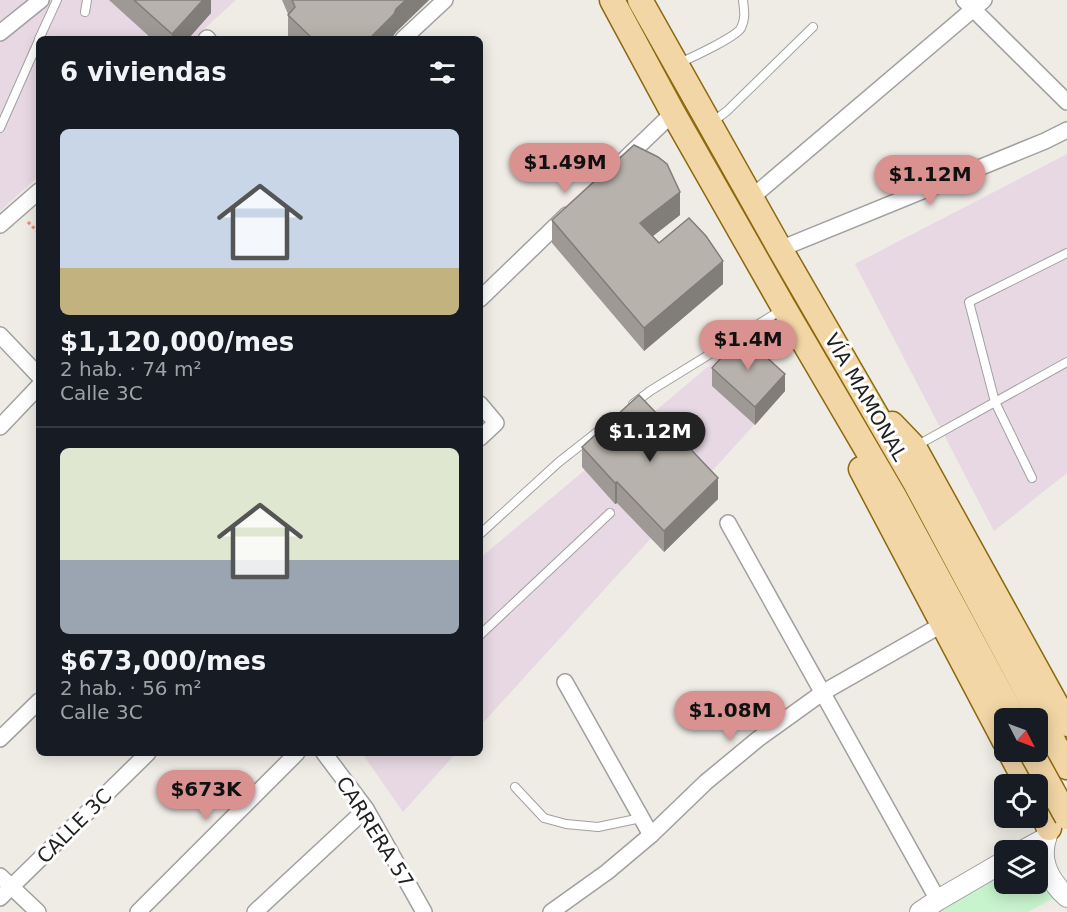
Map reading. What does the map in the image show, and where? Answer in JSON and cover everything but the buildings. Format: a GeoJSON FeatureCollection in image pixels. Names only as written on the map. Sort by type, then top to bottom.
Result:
{"type":"FeatureCollection","features":[{"type":"Feature","properties":{"kind":"main road","name":"VÍA MAMONAL"},"geometry":{"type":"LineString","coordinates":[[612,0],[673,113],[894,496],[1009,708]]}},
{"type":"Feature","properties":{"kind":"main road","name":"VÍA MAMONAL"},"geometry":{"type":"LineString","coordinates":[[640,0],[916,484],[1067,767]]}},
{"type":"Feature","properties":{"kind":"main road"},"geometry":{"type":"LineString","coordinates":[[864,394],[914,447],[1067,724]]}},
{"type":"Feature","properties":{"kind":"main road"},"geometry":{"type":"LineString","coordinates":[[841,406],[862,472],[994,721]]}},
{"type":"Feature","properties":{"kind":"main road"},"geometry":{"type":"LineString","coordinates":[[1035,762],[1054,828]]}},
{"type":"Feature","properties":{"kind":"street"},"geometry":{"type":"LineString","coordinates":[[0,33],[40,0]]}},
{"type":"Feature","properties":{"kind":"street"},"geometry":{"type":"LineString","coordinates":[[407,36],[445,0]]}},
{"type":"Feature","properties":{"kind":"street"},"geometry":{"type":"LineString","coordinates":[[751,198],[974,3],[1067,102]]}},
{"type":"Feature","properties":{"kind":"street"},"geometry":{"type":"LineString","coordinates":[[614,170],[673,113]]}},
{"type":"Feature","properties":{"kind":"street"},"geometry":{"type":"LineString","coordinates":[[780,249],[1067,130]]}},
{"type":"Feature","properties":{"kind":"street"},"geometry":{"type":"LineString","coordinates":[[0,225],[36,194]]}},
{"type":"Feature","properties":{"kind":"street"},"geometry":{"type":"LineString","coordinates":[[483,296],[581,202]]}},
{"type":"Feature","properties":{"kind":"street"},"geometry":{"type":"LineString","coordinates":[[0,335],[36,373]]}},
{"type":"Feature","properties":{"kind":"street"},"geometry":{"type":"LineString","coordinates":[[0,427],[36,389]]}},
{"type":"Feature","properties":{"kind":"street"},"geometry":{"type":"LineString","coordinates":[[483,408],[496,423],[483,435]]}},
{"type":"Feature","properties":{"kind":"street"},"geometry":{"type":"LineString","coordinates":[[728,523],[938,900]]}},
{"type":"Feature","properties":{"kind":"street"},"geometry":{"type":"LineString","coordinates":[[551,912],[607,872],[651,835],[706,782],[758,739],[822,693],[943,624]]}},
{"type":"Feature","properties":{"kind":"street"},"geometry":{"type":"LineString","coordinates":[[565,682],[651,835]]}},
{"type":"Feature","properties":{"kind":"street"},"geometry":{"type":"LineString","coordinates":[[0,739],[36,704]]}},
{"type":"Feature","properties":{"kind":"street","name":"CALLE 3C"},"geometry":{"type":"LineString","coordinates":[[0,898],[145,756]]}},
{"type":"Feature","properties":{"kind":"street"},"geometry":{"type":"LineString","coordinates":[[138,912],[294,756]]}},
{"type":"Feature","properties":{"kind":"street","name":"CARRERA 57"},"geometry":{"type":"LineString","coordinates":[[326,756],[366,809],[424,912]]}},
{"type":"Feature","properties":{"kind":"street"},"geometry":{"type":"LineString","coordinates":[[1067,807],[1057,816],[1044,855],[1047,871],[1055,886],[1067,897]]}},
{"type":"Feature","properties":{"kind":"street"},"geometry":{"type":"LineString","coordinates":[[255,912],[366,809]]}},
{"type":"Feature","properties":{"kind":"street"},"geometry":{"type":"LineString","coordinates":[[1038,840],[1054,828]]}},
{"type":"Feature","properties":{"kind":"street"},"geometry":{"type":"LineString","coordinates":[[920,912],[994,867]]}},
{"type":"Feature","properties":{"kind":"street"},"geometry":{"type":"LineString","coordinates":[[0,876],[38,912]]}},
{"type":"Feature","properties":{"kind":"lane"},"geometry":{"type":"LineString","coordinates":[[40,36],[57,0]]}},
{"type":"Feature","properties":{"kind":"lane"},"geometry":{"type":"LineString","coordinates":[[85,12],[87,0]]}},
{"type":"Feature","properties":{"kind":"lane"},"geometry":{"type":"LineString","coordinates":[[677,64],[740,30],[745,16],[742,0]]}},
{"type":"Feature","properties":{"kind":"lane"},"geometry":{"type":"LineString","coordinates":[[710,124],[727,111],[813,27]]}},
{"type":"Feature","properties":{"kind":"lane"},"geometry":{"type":"LineString","coordinates":[[0,128],[36,46]]}},
{"type":"Feature","properties":{"kind":"lane"},"geometry":{"type":"LineString","coordinates":[[1032,478],[995,402],[969,302],[1067,254]]}},
{"type":"Feature","properties":{"kind":"lane"},"geometry":{"type":"LineString","coordinates":[[622,412],[650,391],[784,308]]}},
{"type":"Feature","properties":{"kind":"lane"},"geometry":{"type":"LineString","coordinates":[[914,447],[1067,362]]}},
{"type":"Feature","properties":{"kind":"lane"},"geometry":{"type":"LineString","coordinates":[[483,531],[559,462],[614,419]]}},
{"type":"Feature","properties":{"kind":"lane"},"geometry":{"type":"LineString","coordinates":[[483,631],[610,513]]}},
{"type":"Feature","properties":{"kind":"lane"},"geometry":{"type":"LineString","coordinates":[[515,787],[544,818],[566,824],[598,827],[641,818]]}},
{"type":"Feature","properties":{"kind":"shaded area"},"geometry":{"type":"Polygon","coordinates":[[[0,0],[236,0],[196,36],[36,36],[36,179],[0,211],[0,0]]]}},
{"type":"Feature","properties":{"kind":"shaded area"},"geometry":{"type":"Polygon","coordinates":[[[1067,154],[1067,473],[994,531],[855,264],[1067,154]]]}},
{"type":"Feature","properties":{"kind":"shaded area"},"geometry":{"type":"Polygon","coordinates":[[[759,324],[785,391],[483,723],[483,555],[759,324]]]}},
{"type":"Feature","properties":{"kind":"shaded area"},"geometry":{"type":"Polygon","coordinates":[[[364,756],[453,756],[403,812],[364,756]]]}},
{"type":"Feature","properties":{"kind":"green space"},"geometry":{"type":"Polygon","coordinates":[[[994,875],[994,894],[1048,894],[1048,875],[1059,895],[1028,912],[933,912],[994,875]]]}}]}
